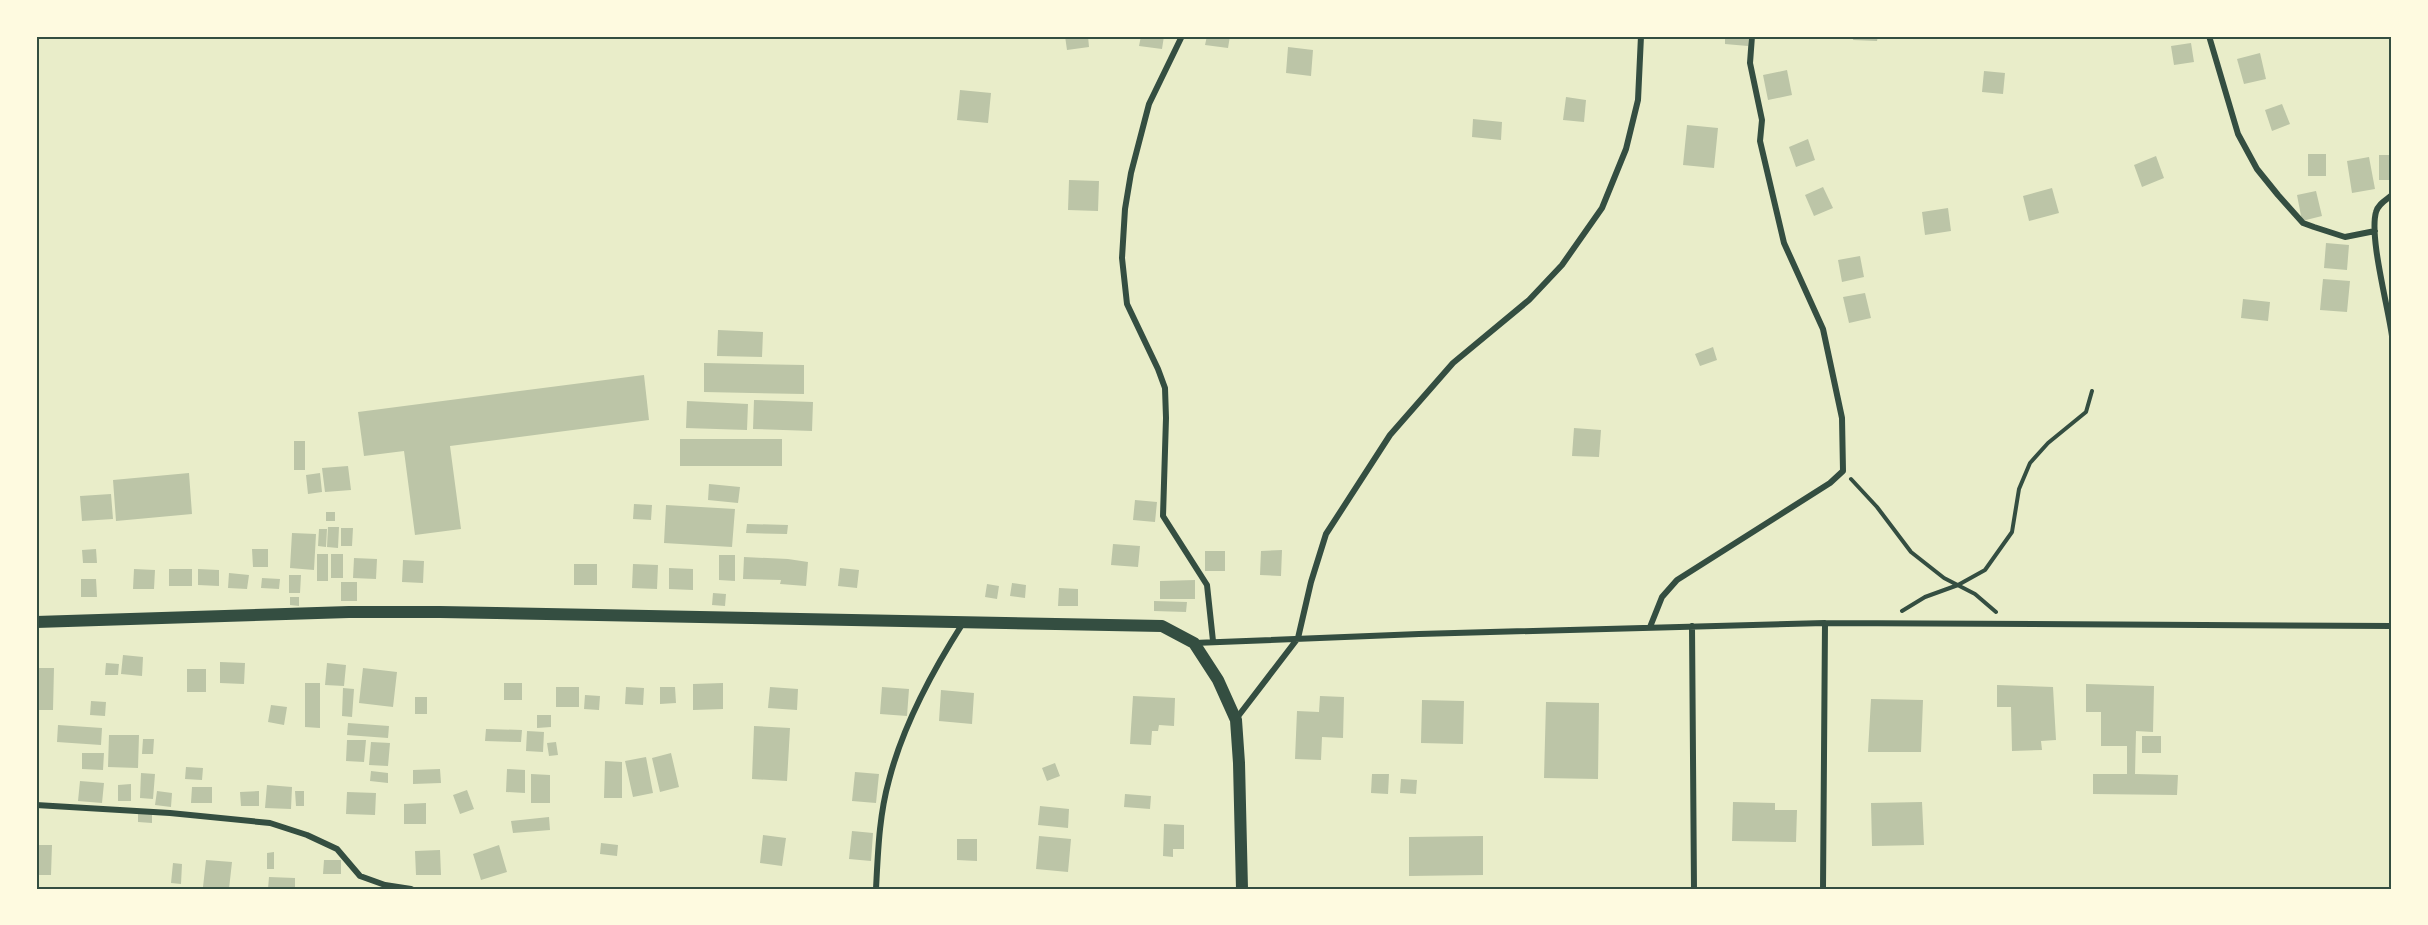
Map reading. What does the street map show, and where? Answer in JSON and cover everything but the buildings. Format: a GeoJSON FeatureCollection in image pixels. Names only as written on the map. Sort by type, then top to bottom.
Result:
{"type":"FeatureCollection","features":[{"type":"Feature","properties":{"kind":"main road"},"geometry":{"type":"LineString","coordinates":[[36,622],[349,612],[440,612],[1162,626],[1194,643],[1218,680],[1236,720],[1242,889]]}},
{"type":"Feature","properties":{"kind":"street"},"geometry":{"type":"LineString","coordinates":[[1182,36],[1149,104],[1131,173],[1125,209],[1122,258],[1127,304],[1165,388],[1163,516],[1207,585],[1213,641]]}},
{"type":"Feature","properties":{"kind":"street"},"geometry":{"type":"LineString","coordinates":[[1236,720],[1298,638],[1311,582],[1326,534],[1390,435],[1453,363],[1529,300],[1562,265],[1602,208],[1626,149],[1638,100],[1641,36]]}},
{"type":"Feature","properties":{"kind":"street"},"geometry":{"type":"LineString","coordinates":[[1650,627],[1662,597],[1677,580],[1813,494],[1843,471],[1842,418],[1823,329],[1784,243],[1760,141],[1762,120],[1750,63],[1752,36]]}},
{"type":"Feature","properties":{"kind":"street"},"geometry":{"type":"LineString","coordinates":[[2209,36],[2238,134],[2258,169],[2278,195],[2303,223],[2345,237],[2375,231]]}},
{"type":"Feature","properties":{"kind":"street"},"geometry":{"type":"LineString","coordinates":[[2392,195],[2380,205],[2376,212],[2375,231],[2392,336]]}},
{"type":"Feature","properties":{"kind":"street"},"geometry":{"type":"LineString","coordinates":[[876,889],[879,835],[889,779],[909,724],[936,665],[964,622]]}},
{"type":"Feature","properties":{"kind":"street"},"geometry":{"type":"LineString","coordinates":[[1194,643],[1825,623],[2392,626]]}},
{"type":"Feature","properties":{"kind":"street"},"geometry":{"type":"LineString","coordinates":[[1823,889],[1825,623]]}},
{"type":"Feature","properties":{"kind":"street"},"geometry":{"type":"LineString","coordinates":[[1692,627],[1694,889]]}},
{"type":"Feature","properties":{"kind":"street"},"geometry":{"type":"LineString","coordinates":[[36,805],[170,813],[270,823],[307,835],[337,849],[360,876],[385,885],[411,889]]}},
{"type":"Feature","properties":{"kind":"path"},"geometry":{"type":"LineString","coordinates":[[1880,624],[1925,597],[1958,585],[1985,570],[2004,547],[2012,532],[2019,489],[2030,463],[2048,443],[2086,412],[2092,391]]}},
{"type":"Feature","properties":{"kind":"path"},"geometry":{"type":"LineString","coordinates":[[1843,471],[1877,507],[1911,552],[1944,578],[1976,594],[2010,624]]}}]}
